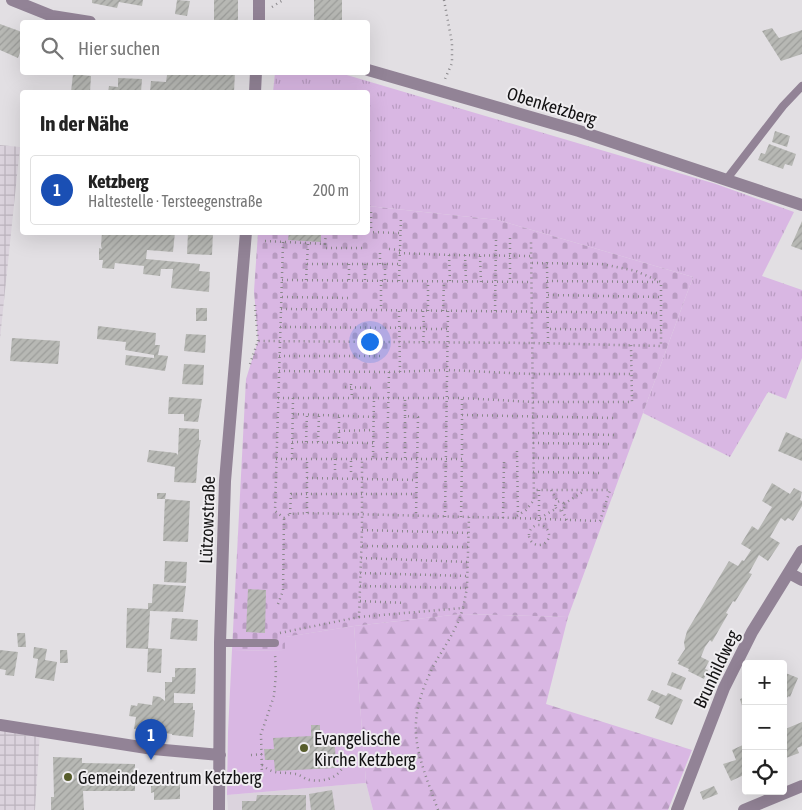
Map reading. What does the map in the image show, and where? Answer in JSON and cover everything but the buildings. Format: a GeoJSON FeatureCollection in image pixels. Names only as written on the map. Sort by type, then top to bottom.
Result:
{"type":"FeatureCollection","features":[{"type":"Feature","properties":{"kind":"street"},"geometry":{"type":"LineString","coordinates":[[12,0],[52,16],[77,20]]}},
{"type":"Feature","properties":{"kind":"street"},"geometry":{"type":"LineString","coordinates":[[258,20],[259,0]]}},
{"type":"Feature","properties":{"kind":"street","name":"Obenketzberg"},"geometry":{"type":"LineString","coordinates":[[370,71],[579,131],[802,206]]}},
{"type":"Feature","properties":{"kind":"street"},"geometry":{"type":"LineString","coordinates":[[255,90],[256,75]]}},
{"type":"Feature","properties":{"kind":"street","name":"Lützowstraße"},"geometry":{"type":"LineString","coordinates":[[219,810],[220,643],[225,481],[246,235]]}},
{"type":"Feature","properties":{"kind":"street","name":"Brunhildweg"},"geometry":{"type":"LineString","coordinates":[[677,810],[724,688],[752,632],[802,551]]}},
{"type":"Feature","properties":{"kind":"street"},"geometry":{"type":"LineString","coordinates":[[789,573],[802,580]]}},
{"type":"Feature","properties":{"kind":"street"},"geometry":{"type":"LineString","coordinates":[[0,725],[153,749],[220,756]]}},
{"type":"Feature","properties":{"kind":"street"},"geometry":{"type":"LineString","coordinates":[[744,810],[802,786]]}},
{"type":"Feature","properties":{"kind":"lane"},"geometry":{"type":"LineString","coordinates":[[726,180],[783,106],[802,86]]}},
{"type":"Feature","properties":{"kind":"lane"},"geometry":{"type":"LineString","coordinates":[[220,643],[275,643]]}},
{"type":"Feature","properties":{"kind":"path"},"geometry":{"type":"LineString","coordinates":[[439,90],[452,63],[452,43],[444,0]]}},
{"type":"Feature","properties":{"kind":"path"},"geometry":{"type":"LineString","coordinates":[[399,281],[401,216]]}},
{"type":"Feature","properties":{"kind":"path"},"geometry":{"type":"LineString","coordinates":[[370,232],[400,233]]}},
{"type":"Feature","properties":{"kind":"path"},"geometry":{"type":"LineString","coordinates":[[326,235],[325,248],[365,248]]}},
{"type":"Feature","properties":{"kind":"path"},"geometry":{"type":"LineString","coordinates":[[510,238],[510,282]]}},
{"type":"Feature","properties":{"kind":"path"},"geometry":{"type":"LineString","coordinates":[[495,311],[496,239]]}},
{"type":"Feature","properties":{"kind":"path"},"geometry":{"type":"LineString","coordinates":[[265,240],[325,244]]}},
{"type":"Feature","properties":{"kind":"path"},"geometry":{"type":"LineString","coordinates":[[514,518],[526,510],[534,500],[531,240]]}},
{"type":"Feature","properties":{"kind":"path"},"geometry":{"type":"LineString","coordinates":[[283,242],[275,511],[284,518]]}},
{"type":"Feature","properties":{"kind":"path"},"geometry":{"type":"LineString","coordinates":[[306,280],[308,244]]}},
{"type":"Feature","properties":{"kind":"path"},"geometry":{"type":"LineString","coordinates":[[389,249],[449,256],[531,256]]}},
{"type":"Feature","properties":{"kind":"path"},"geometry":{"type":"LineString","coordinates":[[380,252],[380,264]]}},
{"type":"Feature","properties":{"kind":"path"},"geometry":{"type":"LineString","coordinates":[[466,255],[466,282]]}},
{"type":"Feature","properties":{"kind":"path"},"geometry":{"type":"LineString","coordinates":[[449,256],[450,282]]}},
{"type":"Feature","properties":{"kind":"path"},"geometry":{"type":"LineString","coordinates":[[480,256],[481,282]]}},
{"type":"Feature","properties":{"kind":"path"},"geometry":{"type":"LineString","coordinates":[[547,262],[548,343]]}},
{"type":"Feature","properties":{"kind":"path"},"geometry":{"type":"LineString","coordinates":[[532,263],[602,264],[636,272],[661,282]]}},
{"type":"Feature","properties":{"kind":"path"},"geometry":{"type":"LineString","coordinates":[[307,264],[399,264]]}},
{"type":"Feature","properties":{"kind":"path"},"geometry":{"type":"LineString","coordinates":[[349,264],[349,280]]}},
{"type":"Feature","properties":{"kind":"path"},"geometry":{"type":"LineString","coordinates":[[365,264],[365,280]]}},
{"type":"Feature","properties":{"kind":"path"},"geometry":{"type":"LineString","coordinates":[[385,264],[385,281]]}},
{"type":"Feature","properties":{"kind":"path"},"geometry":{"type":"LineString","coordinates":[[282,280],[531,282]]}},
{"type":"Feature","properties":{"kind":"path"},"geometry":{"type":"LineString","coordinates":[[381,280],[381,310]]}},
{"type":"Feature","properties":{"kind":"path"},"geometry":{"type":"LineString","coordinates":[[547,281],[661,282]]}},
{"type":"Feature","properties":{"kind":"path"},"geometry":{"type":"LineString","coordinates":[[428,282],[428,311]]}},
{"type":"Feature","properties":{"kind":"path"},"geometry":{"type":"LineString","coordinates":[[443,311],[444,282]]}},
{"type":"Feature","properties":{"kind":"path"},"geometry":{"type":"LineString","coordinates":[[258,341],[533,342],[661,346],[661,282]]}},
{"type":"Feature","properties":{"kind":"path"},"geometry":{"type":"LineString","coordinates":[[548,295],[662,297]]}},
{"type":"Feature","properties":{"kind":"path"},"geometry":{"type":"LineString","coordinates":[[282,297],[350,298]]}},
{"type":"Feature","properties":{"kind":"path"},"geometry":{"type":"LineString","coordinates":[[233,378],[244,378],[258,341],[254,299]]}},
{"type":"Feature","properties":{"kind":"path"},"geometry":{"type":"LineString","coordinates":[[281,309],[662,313]]}},
{"type":"Feature","properties":{"kind":"path"},"geometry":{"type":"LineString","coordinates":[[399,310],[400,372]]}},
{"type":"Feature","properties":{"kind":"path"},"geometry":{"type":"LineString","coordinates":[[423,311],[423,342]]}},
{"type":"Feature","properties":{"kind":"path"},"geometry":{"type":"LineString","coordinates":[[445,517],[448,311]]}},
{"type":"Feature","properties":{"kind":"path"},"geometry":{"type":"LineString","coordinates":[[280,327],[448,329]]}},
{"type":"Feature","properties":{"kind":"path"},"geometry":{"type":"LineString","coordinates":[[548,329],[661,330]]}},
{"type":"Feature","properties":{"kind":"path"},"geometry":{"type":"LineString","coordinates":[[278,398],[390,397],[462,398],[533,402],[632,402],[631,345]]}},
{"type":"Feature","properties":{"kind":"path"},"geometry":{"type":"LineString","coordinates":[[279,356],[380,356]]}},
{"type":"Feature","properties":{"kind":"path"},"geometry":{"type":"LineString","coordinates":[[279,371],[400,372],[448,370],[532,374],[632,374]]}},
{"type":"Feature","properties":{"kind":"path"},"geometry":{"type":"LineString","coordinates":[[387,458],[390,397],[389,372]]}},
{"type":"Feature","properties":{"kind":"path"},"geometry":{"type":"LineString","coordinates":[[345,388],[351,386],[374,388]]}},
{"type":"Feature","properties":{"kind":"path"},"geometry":{"type":"LineString","coordinates":[[351,386],[352,398]]}},
{"type":"Feature","properties":{"kind":"path"},"geometry":{"type":"LineString","coordinates":[[292,459],[293,398]]}},
{"type":"Feature","properties":{"kind":"path"},"geometry":{"type":"LineString","coordinates":[[373,458],[374,398]]}},
{"type":"Feature","properties":{"kind":"path"},"geometry":{"type":"LineString","coordinates":[[405,398],[405,458]]}},
{"type":"Feature","properties":{"kind":"path"},"geometry":{"type":"LineString","coordinates":[[462,398],[462,517]]}},
{"type":"Feature","properties":{"kind":"path"},"geometry":{"type":"LineString","coordinates":[[293,414],[374,417]]}},
{"type":"Feature","properties":{"kind":"path"},"geometry":{"type":"LineString","coordinates":[[306,442],[307,415]]}},
{"type":"Feature","properties":{"kind":"path"},"geometry":{"type":"LineString","coordinates":[[318,442],[319,415]]}},
{"type":"Feature","properties":{"kind":"path"},"geometry":{"type":"LineString","coordinates":[[339,415],[339,443]]}},
{"type":"Feature","properties":{"kind":"path"},"geometry":{"type":"LineString","coordinates":[[462,415],[614,418]]}},
{"type":"Feature","properties":{"kind":"path"},"geometry":{"type":"LineString","coordinates":[[405,416],[418,417],[416,516]]}},
{"type":"Feature","properties":{"kind":"path"},"geometry":{"type":"LineString","coordinates":[[339,431],[374,430]]}},
{"type":"Feature","properties":{"kind":"path"},"geometry":{"type":"LineString","coordinates":[[533,433],[614,435]]}},
{"type":"Feature","properties":{"kind":"path"},"geometry":{"type":"LineString","coordinates":[[292,442],[373,443]]}},
{"type":"Feature","properties":{"kind":"path"},"geometry":{"type":"LineString","coordinates":[[533,443],[610,444]]}},
{"type":"Feature","properties":{"kind":"path"},"geometry":{"type":"LineString","coordinates":[[517,451],[518,516]]}},
{"type":"Feature","properties":{"kind":"path"},"geometry":{"type":"LineString","coordinates":[[276,458],[462,459]]}},
{"type":"Feature","properties":{"kind":"path"},"geometry":{"type":"LineString","coordinates":[[306,513],[308,458]]}},
{"type":"Feature","properties":{"kind":"path"},"geometry":{"type":"LineString","coordinates":[[533,458],[609,458]]}},
{"type":"Feature","properties":{"kind":"path"},"geometry":{"type":"LineString","coordinates":[[335,459],[335,470]]}},
{"type":"Feature","properties":{"kind":"path"},"geometry":{"type":"LineString","coordinates":[[351,459],[351,472]]}},
{"type":"Feature","properties":{"kind":"path"},"geometry":{"type":"LineString","coordinates":[[359,617],[362,546],[362,459]]}},
{"type":"Feature","properties":{"kind":"path"},"geometry":{"type":"LineString","coordinates":[[503,518],[504,462]]}},
{"type":"Feature","properties":{"kind":"path"},"geometry":{"type":"LineString","coordinates":[[533,472],[602,472]]}},
{"type":"Feature","properties":{"kind":"path"},"geometry":{"type":"LineString","coordinates":[[307,478],[417,480]]}},
{"type":"Feature","properties":{"kind":"path"},"geometry":{"type":"LineString","coordinates":[[284,518],[290,514],[306,513],[600,521],[610,490],[534,490]]}},
{"type":"Feature","properties":{"kind":"path"},"geometry":{"type":"LineString","coordinates":[[538,490],[539,525]]}},
{"type":"Feature","properties":{"kind":"path"},"geometry":{"type":"LineString","coordinates":[[551,490],[558,502],[564,504]]}},
{"type":"Feature","properties":{"kind":"path"},"geometry":{"type":"LineString","coordinates":[[562,510],[564,504],[586,490]]}},
{"type":"Feature","properties":{"kind":"path"},"geometry":{"type":"LineString","coordinates":[[290,514],[291,494],[416,494]]}},
{"type":"Feature","properties":{"kind":"path"},"geometry":{"type":"LineString","coordinates":[[557,508],[556,504],[558,502]]}},
{"type":"Feature","properties":{"kind":"path"},"geometry":{"type":"LineString","coordinates":[[557,508],[562,510],[567,520]]}},
{"type":"Feature","properties":{"kind":"path"},"geometry":{"type":"LineString","coordinates":[[539,519],[557,508]]}},
{"type":"Feature","properties":{"kind":"path"},"geometry":{"type":"LineString","coordinates":[[438,810],[417,747],[415,726],[417,707],[426,681],[463,608],[468,576],[469,517]]}},
{"type":"Feature","properties":{"kind":"path"},"geometry":{"type":"LineString","coordinates":[[278,604],[282,591],[284,518]]}},
{"type":"Feature","properties":{"kind":"path"},"geometry":{"type":"LineString","coordinates":[[539,525],[548,530],[549,537],[546,544],[539,546],[530,542],[528,535],[533,527],[539,525]]}},
{"type":"Feature","properties":{"kind":"path"},"geometry":{"type":"LineString","coordinates":[[362,530],[468,533]]}},
{"type":"Feature","properties":{"kind":"path"},"geometry":{"type":"LineString","coordinates":[[362,546],[468,547]]}},
{"type":"Feature","properties":{"kind":"path"},"geometry":{"type":"LineString","coordinates":[[361,558],[468,562]]}},
{"type":"Feature","properties":{"kind":"path"},"geometry":{"type":"LineString","coordinates":[[360,573],[468,576]]}},
{"type":"Feature","properties":{"kind":"path"},"geometry":{"type":"LineString","coordinates":[[360,586],[467,588]]}},
{"type":"Feature","properties":{"kind":"path"},"geometry":{"type":"LineString","coordinates":[[360,601],[404,603]]}},
{"type":"Feature","properties":{"kind":"path"},"geometry":{"type":"LineString","coordinates":[[278,634],[359,617],[463,608]]}},
{"type":"Feature","properties":{"kind":"path"},"geometry":{"type":"LineString","coordinates":[[245,775],[260,778],[263,773],[262,734],[274,696],[276,673],[275,643]]}},
{"type":"Feature","properties":{"kind":"path"},"geometry":{"type":"LineString","coordinates":[[262,765],[275,773],[298,774],[309,780],[330,779],[342,770],[345,758],[342,749],[336,741],[323,740]]}},
{"type":"Feature","properties":{"kind":"path"},"geometry":{"type":"LineString","coordinates":[[251,755],[263,754]]}},
{"type":"Feature","properties":{"kind":"shaded area"},"geometry":{"type":"Polygon","coordinates":[[[0,145],[20,147],[0,339],[0,145]]]}},
{"type":"Feature","properties":{"kind":"shaded area"},"geometry":{"type":"Polygon","coordinates":[[[0,725],[40,732],[35,810],[0,810],[0,725]]]}},
{"type":"Feature","properties":{"kind":"shaded area"},"geometry":{"type":"Polygon","coordinates":[[[366,783],[373,810],[228,810],[227,795],[366,783]]]}},
{"type":"Feature","properties":{"kind":"green space"},"geometry":{"type":"Polygon","coordinates":[[[275,75],[347,75],[716,184],[794,212],[762,276],[802,290],[802,358],[786,399],[768,392],[730,457],[643,413],[693,277],[498,220],[370,206],[370,90],[273,90],[275,75]]]}},
{"type":"Feature","properties":{"kind":"green space"},"geometry":{"type":"Polygon","coordinates":[[[370,206],[498,220],[693,277],[568,617],[461,614],[354,626],[286,637],[285,651],[232,650],[246,379],[258,341],[254,291],[258,235],[370,235],[370,206]]]}},
{"type":"Feature","properties":{"kind":"green space"},"geometry":{"type":"Polygon","coordinates":[[[461,614],[568,617],[546,704],[692,750],[668,810],[373,810],[366,783],[354,626],[461,614]]]}},
{"type":"Feature","properties":{"kind":"green space"},"geometry":{"type":"Polygon","coordinates":[[[354,626],[366,783],[227,795],[232,650],[285,651],[285,637],[354,626]]]}},
{"type":"Feature","properties":{"kind":"place","name":"Evangelische Kirche Ketzberg"},"geometry":{"type":"Point","coordinates":[304,748]}},
{"type":"Feature","properties":{"kind":"place","name":"Ketzberg"},"geometry":{"type":"Point","coordinates":[151,760]}},
{"type":"Feature","properties":{"kind":"place","name":"Gemeindezentrum Ketzberg"},"geometry":{"type":"Point","coordinates":[68,777]}}]}
